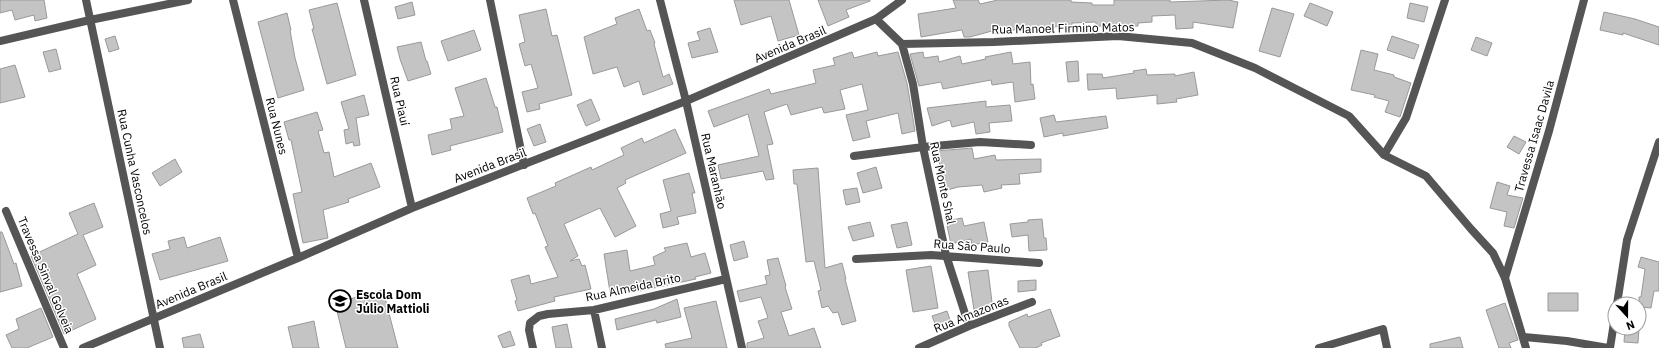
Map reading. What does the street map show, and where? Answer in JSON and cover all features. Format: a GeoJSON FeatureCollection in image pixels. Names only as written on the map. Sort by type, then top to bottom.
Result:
{"type":"FeatureCollection","features":[{"type":"Feature","properties":{"kind":"street","name":"Rua Cunha Vasconcelos"},"geometry":{"type":"LineString","coordinates":[[86,0],[160,348]]}},
{"type":"Feature","properties":{"kind":"street"},"geometry":{"type":"LineString","coordinates":[[0,41],[90,20],[188,0]]}},
{"type":"Feature","properties":{"kind":"street","name":"Rua Nunes"},"geometry":{"type":"LineString","coordinates":[[234,0],[298,258]]}},
{"type":"Feature","properties":{"kind":"street","name":"Rua Piauí"},"geometry":{"type":"LineString","coordinates":[[364,0],[412,208]]}},
{"type":"Feature","properties":{"kind":"street"},"geometry":{"type":"LineString","coordinates":[[490,0],[524,165]]}},
{"type":"Feature","properties":{"kind":"street","name":"Rua Maranhão"},"geometry":{"type":"LineString","coordinates":[[660,0],[686,101],[742,348]]}},
{"type":"Feature","properties":{"kind":"street","name":"Avenida Brasil"},"geometry":{"type":"LineString","coordinates":[[83,348],[298,258],[412,208],[686,101],[876,19],[902,0]]}},
{"type":"Feature","properties":{"kind":"street"},"geometry":{"type":"LineString","coordinates":[[1384,155],[1406,118],[1445,0]]}},
{"type":"Feature","properties":{"kind":"street","name":"Travessa Isaac Davila"},"geometry":{"type":"LineString","coordinates":[[1505,278],[1549,131],[1584,0]]}},
{"type":"Feature","properties":{"kind":"street"},"geometry":{"type":"LineString","coordinates":[[876,19],[902,44]]}},
{"type":"Feature","properties":{"kind":"street","name":"Rua Manoel Firmino Matos"},"geometry":{"type":"LineString","coordinates":[[902,44],[994,42],[1118,36],[1192,43],[1255,68],[1349,116],[1384,155],[1426,176],[1493,253],[1505,278],[1524,337],[1526,348]]}},
{"type":"Feature","properties":{"kind":"street","name":"Rua Monte Shal"},"geometry":{"type":"LineString","coordinates":[[902,44],[913,84],[923,147],[946,255],[969,326]]}},
{"type":"Feature","properties":{"kind":"street"},"geometry":{"type":"LineString","coordinates":[[854,156],[923,147],[980,142],[1030,145]]}},
{"type":"Feature","properties":{"kind":"street"},"geometry":{"type":"LineString","coordinates":[[1618,296],[1628,240],[1659,142]]}},
{"type":"Feature","properties":{"kind":"street","name":"Travessa Sinval Golveia"},"geometry":{"type":"LineString","coordinates":[[6,211],[64,348]]}},
{"type":"Feature","properties":{"kind":"street","name":"Rua São Paulo"},"geometry":{"type":"LineString","coordinates":[[856,259],[913,257],[931,254],[1039,263]]}},
{"type":"Feature","properties":{"kind":"street","name":"Rua Almeida Brito"},"geometry":{"type":"LineString","coordinates":[[533,348],[529,330],[530,323],[539,316],[594,310],[726,279]]}},
{"type":"Feature","properties":{"kind":"street","name":"Rua Amazonas"},"geometry":{"type":"LineString","coordinates":[[919,348],[969,326],[1032,302]]}},
{"type":"Feature","properties":{"kind":"street"},"geometry":{"type":"LineString","coordinates":[[594,310],[602,348]]}},
{"type":"Feature","properties":{"kind":"street"},"geometry":{"type":"LineString","coordinates":[[1319,348],[1383,329],[1387,348]]}},
{"type":"Feature","properties":{"kind":"street"},"geometry":{"type":"LineString","coordinates":[[1524,337],[1567,341],[1609,348],[1611,336]]}},
{"type":"Feature","properties":{"kind":"building"},"geometry":{"type":"Polygon","coordinates":[[[0,0],[44,0],[47,18],[35,21],[34,15],[15,20],[12,10],[0,13],[0,0]]]}},
{"type":"Feature","properties":{"kind":"building"},"geometry":{"type":"Polygon","coordinates":[[[734,0],[789,0],[799,35],[778,41],[771,16],[741,25],[734,0]]]}},
{"type":"Feature","properties":{"kind":"building"},"geometry":{"type":"Polygon","coordinates":[[[818,0],[870,1],[846,10],[849,17],[828,26],[818,0]]]}},
{"type":"Feature","properties":{"kind":"building"},"geometry":{"type":"Polygon","coordinates":[[[953,0],[978,0],[980,4],[998,0],[1071,0],[1071,2],[1092,3],[1092,5],[1114,5],[1114,0],[1170,0],[1170,2],[1228,0],[1238,2],[1233,28],[1193,22],[1193,28],[1176,29],[1175,15],[1152,16],[1152,22],[1138,23],[1138,26],[1096,26],[1096,22],[1072,23],[1072,25],[1035,29],[1035,26],[992,34],[992,31],[970,37],[964,37],[962,30],[921,37],[918,14],[956,8],[953,0]]]}},
{"type":"Feature","properties":{"kind":"building"},"geometry":{"type":"Polygon","coordinates":[[[412,2],[415,15],[398,19],[395,7],[412,2]]]}},
{"type":"Feature","properties":{"kind":"building"},"geometry":{"type":"Polygon","coordinates":[[[337,3],[356,75],[327,84],[312,29],[314,29],[309,10],[337,3]]]}},
{"type":"Feature","properties":{"kind":"building"},"geometry":{"type":"Polygon","coordinates":[[[1310,3],[1333,12],[1327,26],[1304,16],[1310,3]]]}},
{"type":"Feature","properties":{"kind":"building"},"geometry":{"type":"Polygon","coordinates":[[[1410,3],[1428,7],[1424,22],[1407,18],[1410,3]]]}},
{"type":"Feature","properties":{"kind":"building"},"geometry":{"type":"Polygon","coordinates":[[[1272,8],[1294,14],[1280,57],[1259,51],[1272,8]]]}},
{"type":"Feature","properties":{"kind":"building"},"geometry":{"type":"Polygon","coordinates":[[[546,9],[552,36],[557,35],[572,95],[539,104],[540,109],[527,112],[522,92],[538,88],[531,64],[525,66],[519,44],[525,42],[519,15],[546,9]]]}},
{"type":"Feature","properties":{"kind":"building"},"geometry":{"type":"Polygon","coordinates":[[[639,9],[647,31],[650,30],[655,43],[654,44],[663,77],[669,74],[673,84],[643,95],[639,81],[624,87],[617,67],[593,74],[584,37],[617,24],[615,18],[639,9]]]}},
{"type":"Feature","properties":{"kind":"building"},"geometry":{"type":"Polygon","coordinates":[[[1604,12],[1635,19],[1659,27],[1659,45],[1623,33],[1623,35],[1600,30],[1604,12]]]}},
{"type":"Feature","properties":{"kind":"building"},"geometry":{"type":"Polygon","coordinates":[[[287,13],[295,58],[304,90],[278,98],[258,22],[287,13]]]}},
{"type":"Feature","properties":{"kind":"building"},"geometry":{"type":"Polygon","coordinates":[[[710,28],[718,52],[692,58],[688,43],[700,40],[697,32],[710,28]]]}},
{"type":"Feature","properties":{"kind":"building"},"geometry":{"type":"Polygon","coordinates":[[[474,30],[481,50],[448,61],[441,41],[474,30]]]}},
{"type":"Feature","properties":{"kind":"building"},"geometry":{"type":"Polygon","coordinates":[[[115,36],[119,49],[109,52],[105,39],[115,36]]]}},
{"type":"Feature","properties":{"kind":"building"},"geometry":{"type":"Polygon","coordinates":[[[1392,36],[1419,45],[1414,59],[1387,50],[1392,36]]]}},
{"type":"Feature","properties":{"kind":"building"},"geometry":{"type":"Polygon","coordinates":[[[1476,37],[1492,43],[1487,56],[1471,50],[1476,37]]]}},
{"type":"Feature","properties":{"kind":"building"},"geometry":{"type":"Polygon","coordinates":[[[421,42],[431,74],[408,81],[397,47],[421,42]]]}},
{"type":"Feature","properties":{"kind":"building"},"geometry":{"type":"Polygon","coordinates":[[[56,49],[61,69],[49,72],[43,52],[56,49]]]}},
{"type":"Feature","properties":{"kind":"building"},"geometry":{"type":"Polygon","coordinates":[[[1361,50],[1378,54],[1374,70],[1394,75],[1394,77],[1411,83],[1400,117],[1385,112],[1389,101],[1374,97],[1375,95],[1351,90],[1361,50]]]}},
{"type":"Feature","properties":{"kind":"building"},"geometry":{"type":"Polygon","coordinates":[[[852,52],[854,58],[877,52],[878,56],[898,52],[907,83],[915,131],[902,134],[898,113],[866,121],[870,137],[853,141],[846,115],[868,110],[862,84],[840,90],[845,109],[824,113],[822,107],[791,115],[787,104],[764,112],[773,144],[767,145],[774,179],[766,180],[763,171],[721,179],[718,165],[759,156],[748,114],[714,127],[708,111],[769,89],[771,94],[816,83],[813,70],[835,65],[833,58],[852,52]]]}},
{"type":"Feature","properties":{"kind":"building"},"geometry":{"type":"Polygon","coordinates":[[[923,52],[924,58],[938,56],[939,62],[960,56],[962,64],[986,59],[985,57],[1011,52],[1013,64],[1030,62],[1031,85],[1033,84],[1035,99],[1015,102],[1013,82],[992,85],[991,80],[943,89],[941,82],[919,86],[910,54],[923,52]]]}},
{"type":"Feature","properties":{"kind":"building"},"geometry":{"type":"Polygon","coordinates":[[[1078,61],[1079,81],[1068,82],[1066,62],[1078,61]]]}},
{"type":"Feature","properties":{"kind":"building"},"geometry":{"type":"Polygon","coordinates":[[[15,65],[25,97],[0,103],[0,69],[15,65]]]}},
{"type":"Feature","properties":{"kind":"building"},"geometry":{"type":"Polygon","coordinates":[[[1146,69],[1147,75],[1175,74],[1175,76],[1194,72],[1198,95],[1176,99],[1177,102],[1157,104],[1157,95],[1117,99],[1116,88],[1088,90],[1087,74],[1102,74],[1103,78],[1134,73],[1133,71],[1146,69]]]}},
{"type":"Feature","properties":{"kind":"building"},"geometry":{"type":"Polygon","coordinates":[[[486,78],[495,107],[497,107],[503,132],[450,146],[451,150],[432,155],[428,135],[452,129],[450,119],[464,116],[455,88],[486,78]]]}},
{"type":"Feature","properties":{"kind":"building"},"geometry":{"type":"Polygon","coordinates":[[[364,95],[369,115],[356,118],[360,145],[354,146],[353,142],[346,144],[344,130],[349,129],[341,102],[364,95]]]}},
{"type":"Feature","properties":{"kind":"building"},"geometry":{"type":"Polygon","coordinates":[[[591,99],[600,120],[586,126],[577,105],[591,99]]]}},
{"type":"Feature","properties":{"kind":"building"},"geometry":{"type":"Polygon","coordinates":[[[986,101],[986,107],[1010,105],[1012,121],[989,123],[990,132],[976,134],[974,122],[952,127],[950,120],[932,126],[927,108],[986,101]]]}},
{"type":"Feature","properties":{"kind":"building"},"geometry":{"type":"Polygon","coordinates":[[[317,112],[323,130],[318,131],[324,153],[329,152],[334,177],[371,163],[380,187],[348,199],[349,202],[323,210],[328,238],[303,243],[293,194],[302,192],[291,140],[289,140],[284,122],[317,112]]]}},
{"type":"Feature","properties":{"kind":"building"},"geometry":{"type":"Polygon","coordinates":[[[1054,115],[1056,122],[1106,116],[1108,128],[1063,136],[1063,133],[1044,137],[1040,118],[1054,115]]]}},
{"type":"Feature","properties":{"kind":"building"},"geometry":{"type":"Polygon","coordinates":[[[540,124],[546,142],[534,146],[527,129],[540,124]]]}},
{"type":"Feature","properties":{"kind":"building"},"geometry":{"type":"Polygon","coordinates":[[[675,129],[686,153],[625,180],[626,183],[617,188],[636,226],[615,237],[600,208],[564,224],[578,256],[570,261],[579,259],[582,266],[585,265],[591,289],[554,297],[555,301],[518,311],[515,301],[517,300],[511,280],[529,275],[531,284],[558,277],[545,247],[548,246],[535,213],[533,214],[527,198],[556,186],[555,183],[591,167],[592,170],[624,155],[621,148],[642,138],[644,143],[675,129]]]}},
{"type":"Feature","properties":{"kind":"building"},"geometry":{"type":"Polygon","coordinates":[[[1514,136],[1526,142],[1519,154],[1507,147],[1514,136]]]}},
{"type":"Feature","properties":{"kind":"building"},"geometry":{"type":"Polygon","coordinates":[[[972,148],[974,159],[995,155],[996,160],[1041,159],[1041,172],[1019,174],[1020,184],[1001,185],[1002,188],[984,192],[982,185],[958,187],[944,191],[941,169],[936,151],[972,148]]]}},
{"type":"Feature","properties":{"kind":"building"},"geometry":{"type":"Polygon","coordinates":[[[175,159],[182,172],[160,186],[152,173],[175,159]]]}},
{"type":"Feature","properties":{"kind":"building"},"geometry":{"type":"Polygon","coordinates":[[[876,167],[882,188],[863,193],[857,173],[876,167]]]}},
{"type":"Feature","properties":{"kind":"building"},"geometry":{"type":"Polygon","coordinates":[[[818,168],[825,268],[842,263],[856,321],[842,325],[838,312],[833,313],[828,306],[822,308],[818,291],[821,290],[814,261],[806,262],[797,184],[794,184],[793,170],[818,168]]]}},
{"type":"Feature","properties":{"kind":"building"},"geometry":{"type":"Polygon","coordinates":[[[689,173],[695,193],[692,193],[696,213],[677,217],[679,224],[663,228],[660,214],[671,211],[663,180],[689,173]]]}},
{"type":"Feature","properties":{"kind":"building"},"geometry":{"type":"Polygon","coordinates":[[[1497,182],[1510,186],[1507,195],[1523,198],[1514,228],[1504,226],[1507,212],[1490,208],[1497,182]]]}},
{"type":"Feature","properties":{"kind":"building"},"geometry":{"type":"Polygon","coordinates":[[[857,188],[860,202],[846,205],[843,190],[857,188]]]}},
{"type":"Feature","properties":{"kind":"building"},"geometry":{"type":"Polygon","coordinates":[[[94,203],[103,227],[83,235],[96,265],[77,274],[96,319],[64,334],[31,256],[78,234],[69,213],[94,203]]]}},
{"type":"Feature","properties":{"kind":"building"},"geometry":{"type":"Polygon","coordinates":[[[962,218],[964,226],[984,222],[988,242],[972,245],[971,239],[951,244],[946,221],[962,218]]]}},
{"type":"Feature","properties":{"kind":"building"},"geometry":{"type":"Polygon","coordinates":[[[1042,219],[1047,250],[1029,251],[1028,235],[1012,237],[1010,224],[1042,219]]]}},
{"type":"Feature","properties":{"kind":"building"},"geometry":{"type":"Polygon","coordinates":[[[870,222],[874,236],[853,241],[848,227],[870,222]]]}},
{"type":"Feature","properties":{"kind":"building"},"geometry":{"type":"Polygon","coordinates":[[[907,222],[912,245],[897,248],[891,225],[907,222]]]}},
{"type":"Feature","properties":{"kind":"building"},"geometry":{"type":"Polygon","coordinates":[[[0,232],[2,232],[14,264],[16,263],[22,286],[0,292],[0,232]]]}},
{"type":"Feature","properties":{"kind":"building"},"geometry":{"type":"Polygon","coordinates":[[[184,237],[187,248],[220,237],[228,261],[160,280],[152,254],[170,249],[168,241],[184,237]]]}},
{"type":"Feature","properties":{"kind":"building"},"geometry":{"type":"Polygon","coordinates":[[[744,241],[748,257],[734,261],[730,245],[744,241]]]}},
{"type":"Feature","properties":{"kind":"building"},"geometry":{"type":"Polygon","coordinates":[[[687,243],[691,257],[705,253],[711,273],[695,277],[696,279],[640,291],[639,287],[610,292],[604,254],[627,250],[630,271],[655,265],[653,257],[666,251],[664,248],[687,243]]]}},
{"type":"Feature","properties":{"kind":"building"},"geometry":{"type":"Polygon","coordinates":[[[1641,257],[1659,262],[1659,291],[1654,291],[1651,308],[1647,308],[1647,296],[1641,296],[1645,269],[1638,267],[1641,257]]]}},
{"type":"Feature","properties":{"kind":"building"},"geometry":{"type":"Polygon","coordinates":[[[778,258],[792,309],[781,312],[789,336],[814,328],[821,348],[747,348],[747,343],[764,338],[758,321],[768,318],[761,297],[740,302],[737,291],[767,284],[765,276],[770,275],[767,260],[778,258]]]}},
{"type":"Feature","properties":{"kind":"building"},"geometry":{"type":"Polygon","coordinates":[[[931,266],[938,308],[913,312],[906,270],[931,266]]]}},
{"type":"Feature","properties":{"kind":"building"},"geometry":{"type":"Polygon","coordinates":[[[988,270],[993,310],[975,316],[968,272],[988,270]]]}},
{"type":"Feature","properties":{"kind":"building"},"geometry":{"type":"Polygon","coordinates":[[[1036,280],[1036,290],[1018,292],[1018,281],[1036,280]]]}},
{"type":"Feature","properties":{"kind":"building"},"geometry":{"type":"Polygon","coordinates":[[[383,290],[398,348],[346,348],[335,303],[383,290]]]}},
{"type":"Feature","properties":{"kind":"building"},"geometry":{"type":"Polygon","coordinates":[[[1548,293],[1578,293],[1578,311],[1548,311],[1548,293]]]}},
{"type":"Feature","properties":{"kind":"building"},"geometry":{"type":"Polygon","coordinates":[[[677,299],[681,317],[657,323],[656,320],[617,330],[615,319],[654,309],[677,299]]]}},
{"type":"Feature","properties":{"kind":"building"},"geometry":{"type":"Polygon","coordinates":[[[716,301],[727,348],[666,348],[665,344],[692,338],[684,308],[716,301]]]}},
{"type":"Feature","properties":{"kind":"building"},"geometry":{"type":"Polygon","coordinates":[[[1505,303],[1518,340],[1509,343],[1511,348],[1499,348],[1486,310],[1505,303]]]}},
{"type":"Feature","properties":{"kind":"building"},"geometry":{"type":"Polygon","coordinates":[[[41,308],[53,337],[27,348],[12,348],[6,335],[19,329],[16,319],[41,308]]]}},
{"type":"Feature","properties":{"kind":"building"},"geometry":{"type":"Polygon","coordinates":[[[1050,309],[1060,336],[1041,343],[1042,345],[1036,348],[1020,348],[1009,326],[1009,322],[1027,314],[1028,317],[1050,309]]]}},
{"type":"Feature","properties":{"kind":"building"},"geometry":{"type":"Polygon","coordinates":[[[947,311],[952,326],[938,331],[932,316],[947,311]]]}},
{"type":"Feature","properties":{"kind":"building"},"geometry":{"type":"Polygon","coordinates":[[[314,321],[319,348],[293,348],[288,327],[314,321]]]}},
{"type":"Feature","properties":{"kind":"building"},"geometry":{"type":"Polygon","coordinates":[[[567,324],[572,348],[556,348],[552,327],[567,324]]]}},
{"type":"Feature","properties":{"kind":"building"},"geometry":{"type":"Polygon","coordinates":[[[510,331],[515,345],[503,348],[498,336],[510,331]]]}},
{"type":"Feature","properties":{"kind":"building"},"geometry":{"type":"Polygon","coordinates":[[[200,334],[204,348],[184,348],[182,338],[200,334]]]}},
{"type":"Feature","properties":{"kind":"building"},"geometry":{"type":"Polygon","coordinates":[[[1624,336],[1638,336],[1638,343],[1624,342],[1624,336]]]}},
{"type":"Feature","properties":{"kind":"building"},"geometry":{"type":"Polygon","coordinates":[[[1460,337],[1463,348],[1430,348],[1430,344],[1460,337]]]}},
{"type":"Feature","properties":{"kind":"place","name":"Escola Dom Júlio Mattioli"},"geometry":{"type":"Point","coordinates":[340,301]}}]}
